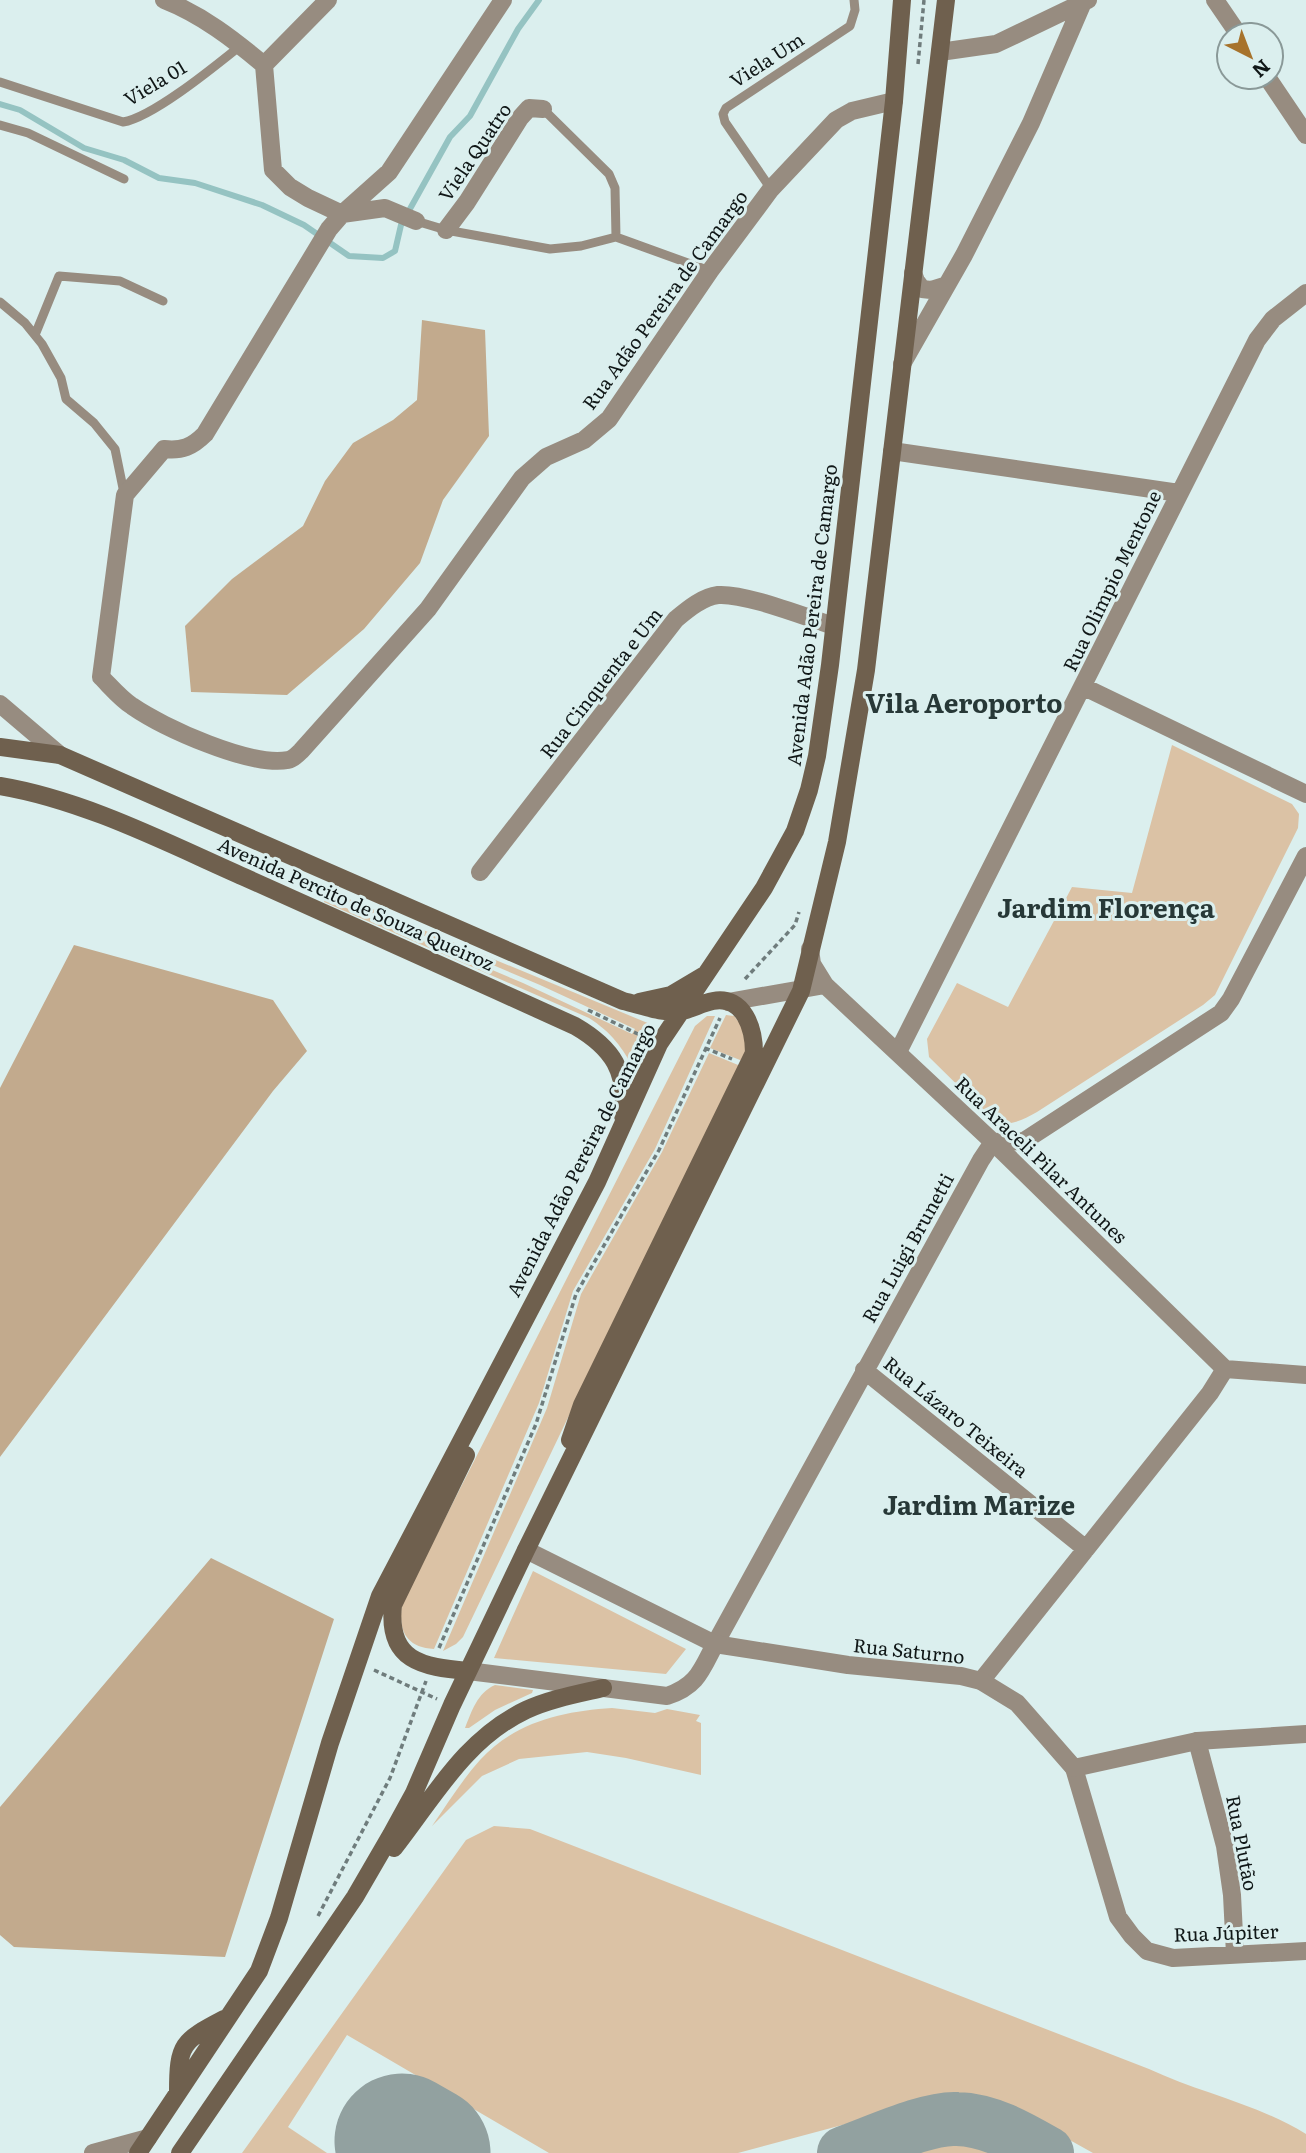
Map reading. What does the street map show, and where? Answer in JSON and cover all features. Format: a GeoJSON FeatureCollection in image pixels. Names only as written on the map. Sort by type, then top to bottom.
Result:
{"type":"FeatureCollection","features":[{"type":"Feature","properties":{"kind":"main road","name":"Avenida Adão Pereira de Camargo"},"geometry":{"type":"LineString","coordinates":[[143,2146],[259,1971],[279,1918],[334,1731],[380,1596],[622,1130],[659,1044],[764,888],[796,831],[817,756],[834,626],[894,101],[902,0]]}},
{"type":"Feature","properties":{"kind":"main road"},"geometry":{"type":"LineString","coordinates":[[355,1897],[414,1793],[452,1705],[526,1550],[801,991],[837,842],[866,670],[900,367],[946,0]]}},
{"type":"Feature","properties":{"kind":"main road","name":"Avenida Percito de Souza Queiroz"},"geometry":{"type":"LineString","coordinates":[[0,747],[60,755],[630,1002],[661,1010],[682,1011]]}},
{"type":"Feature","properties":{"kind":"main road","name":"Avenida Percito de Souza Queiroz"},"geometry":{"type":"LineString","coordinates":[[0,786],[25,790],[81,808],[211,863],[575,1026],[594,1037],[608,1052],[621,1073],[625,1096],[622,1130]]}},
{"type":"Feature","properties":{"kind":"main road"},"geometry":{"type":"LineString","coordinates":[[630,1002],[671,995],[694,984],[708,972]]}},
{"type":"Feature","properties":{"kind":"main road"},"geometry":{"type":"LineString","coordinates":[[548,1505],[582,1405],[754,1052],[754,1036],[748,1018],[729,1002],[713,1001],[682,1011]]}},
{"type":"Feature","properties":{"kind":"main road"},"geometry":{"type":"LineString","coordinates":[[468,1671],[431,1668],[415,1661],[401,1649],[393,1634],[393,1605],[475,1436],[497,1372]]}},
{"type":"Feature","properties":{"kind":"main road"},"geometry":{"type":"LineString","coordinates":[[431,1668],[464,1654],[490,1626]]}},
{"type":"Feature","properties":{"kind":"main road"},"geometry":{"type":"LineString","coordinates":[[180,2153],[355,1897],[422,1811],[443,1779],[474,1745],[525,1711],[553,1700],[603,1688]]}},
{"type":"Feature","properties":{"kind":"street"},"geometry":{"type":"LineString","coordinates":[[164,0],[185,8],[227,34],[264,65],[272,170],[290,187],[342,214],[385,208],[416,221]]}},
{"type":"Feature","properties":{"kind":"street"},"geometry":{"type":"LineString","coordinates":[[264,65],[328,0]]}},
{"type":"Feature","properties":{"kind":"street"},"geometry":{"type":"LineString","coordinates":[[125,495],[164,449],[177,450],[194,445],[205,434],[329,229],[389,172],[503,0]]}},
{"type":"Feature","properties":{"kind":"street"},"geometry":{"type":"LineString","coordinates":[[1215,0],[1229,21]]}},
{"type":"Feature","properties":{"kind":"street"},"geometry":{"type":"LineString","coordinates":[[940,52],[996,44],[1085,1]]}},
{"type":"Feature","properties":{"kind":"street"},"geometry":{"type":"LineString","coordinates":[[900,367],[947,285],[1031,123],[1085,1]]}},
{"type":"Feature","properties":{"kind":"street"},"geometry":{"type":"LineString","coordinates":[[1276,91],[1306,135]]}},
{"type":"Feature","properties":{"kind":"street","name":"Rua Adão Pereira de Camargo"},"geometry":{"type":"LineString","coordinates":[[125,495],[100,677],[130,705],[177,732],[248,756],[291,760],[428,609],[522,478],[547,457],[584,440],[609,419],[710,271],[771,189],[836,120],[852,111],[894,101]]}},
{"type":"Feature","properties":{"kind":"street","name":"Viela Quatro"},"geometry":{"type":"LineString","coordinates":[[446,230],[520,118],[529,108],[543,109]]}},
{"type":"Feature","properties":{"kind":"street"},"geometry":{"type":"LineString","coordinates":[[913,273],[922,289],[931,290],[947,285]]}},
{"type":"Feature","properties":{"kind":"street","name":"Rua Olimpio Mentone"},"geometry":{"type":"LineString","coordinates":[[898,1052],[1257,340],[1273,319],[1306,293]]}},
{"type":"Feature","properties":{"kind":"street"},"geometry":{"type":"LineString","coordinates":[[892,451],[1179,494]]}},
{"type":"Feature","properties":{"kind":"street","name":"Rua Cinquenta e Um"},"geometry":{"type":"LineString","coordinates":[[480,872],[676,619],[694,604],[716,595],[740,597],[834,626]]}},
{"type":"Feature","properties":{"kind":"street"},"geometry":{"type":"LineString","coordinates":[[1084,687],[1306,794]]}},
{"type":"Feature","properties":{"kind":"street"},"geometry":{"type":"LineString","coordinates":[[0,704],[60,755]]}},
{"type":"Feature","properties":{"kind":"street"},"geometry":{"type":"LineString","coordinates":[[993,1142],[1024,1141],[1221,1013],[1231,999],[1306,856]]}},
{"type":"Feature","properties":{"kind":"street","name":"Rua Araceli Pilar Antunes"},"geometry":{"type":"LineString","coordinates":[[810,949],[812,964],[825,985],[993,1142],[1225,1369]]}},
{"type":"Feature","properties":{"kind":"street"},"geometry":{"type":"LineString","coordinates":[[729,1002],[825,985]]}},
{"type":"Feature","properties":{"kind":"street","name":"Rua Luigi Brunetti"},"geometry":{"type":"LineString","coordinates":[[694,1683],[864,1370],[993,1142]]}},
{"type":"Feature","properties":{"kind":"street"},"geometry":{"type":"LineString","coordinates":[[981,1681],[1210,1393],[1225,1369],[1306,1375]]}},
{"type":"Feature","properties":{"kind":"street","name":"Rua Lázaro Teixeira"},"geometry":{"type":"LineString","coordinates":[[864,1370],[1086,1549]]}},
{"type":"Feature","properties":{"kind":"street","name":"Rua Saturno"},"geometry":{"type":"LineString","coordinates":[[526,1550],[715,1644],[771,1654],[981,1681],[1017,1703],[1074,1768],[1118,1917],[1147,1951]]}},
{"type":"Feature","properties":{"kind":"street"},"geometry":{"type":"LineString","coordinates":[[468,1671],[667,1696],[694,1683],[699,1657],[696,1645],[682,1628]]}},
{"type":"Feature","properties":{"kind":"street"},"geometry":{"type":"LineString","coordinates":[[1074,1768],[1198,1741],[1306,1734]]}},
{"type":"Feature","properties":{"kind":"street","name":"Rua Plutão"},"geometry":{"type":"LineString","coordinates":[[1198,1741],[1225,1846],[1232,1895],[1235,1954]]}},
{"type":"Feature","properties":{"kind":"street","name":"Rua Júpiter"},"geometry":{"type":"LineString","coordinates":[[1147,1951],[1173,1958],[1306,1951]]}},
{"type":"Feature","properties":{"kind":"street"},"geometry":{"type":"LineString","coordinates":[[101,2152],[143,2146]]}},
{"type":"Feature","properties":{"kind":"lane","name":"Viela Um"},"geometry":{"type":"LineString","coordinates":[[771,189],[725,122],[723,114],[726,108],[850,26],[855,0]]}},
{"type":"Feature","properties":{"kind":"lane","name":"Viela 01"},"geometry":{"type":"LineString","coordinates":[[0,82],[123,122],[135,120],[149,111],[240,46]]}},
{"type":"Feature","properties":{"kind":"lane"},"geometry":{"type":"LineString","coordinates":[[543,109],[609,174],[615,188],[616,237]]}},
{"type":"Feature","properties":{"kind":"lane"},"geometry":{"type":"LineString","coordinates":[[0,125],[29,133],[124,179]]}},
{"type":"Feature","properties":{"kind":"lane"},"geometry":{"type":"LineString","coordinates":[[416,221],[446,230],[550,249],[581,246],[616,237],[710,271]]}},
{"type":"Feature","properties":{"kind":"lane"},"geometry":{"type":"LineString","coordinates":[[35,335],[59,276],[120,281],[163,301]]}},
{"type":"Feature","properties":{"kind":"lane"},"geometry":{"type":"LineString","coordinates":[[0,302],[43,344],[61,378],[66,398],[94,423],[115,449],[125,495]]}},
{"type":"Feature","properties":{"kind":"path"},"geometry":{"type":"LineString","coordinates":[[313,1924],[390,1778],[431,1668],[536,1423],[576,1294],[659,1150],[729,1002]]}},
{"type":"Feature","properties":{"kind":"path"},"geometry":{"type":"LineString","coordinates":[[369,1667],[452,1705]]}},
{"type":"Feature","properties":{"kind":"shaded area"},"geometry":{"type":"Polygon","coordinates":[[[422,320],[485,330],[489,436],[443,500],[420,563],[364,629],[287,695],[191,692],[185,626],[232,579],[303,526],[325,481],[353,443],[393,420],[417,400],[422,320]]]}},
{"type":"Feature","properties":{"kind":"shaded area"},"geometry":{"type":"Polygon","coordinates":[[[1172,745],[1292,804],[1299,814],[1298,828],[1215,995],[1037,1112],[1011,1123],[994,1121],[929,1057],[927,1039],[957,983],[1008,1007],[1072,887],[1132,893],[1172,745]]]}},
{"type":"Feature","properties":{"kind":"shaded area"},"geometry":{"type":"Polygon","coordinates":[[[327,890],[650,1024],[655,1027],[656,1032],[635,1071],[616,1041],[589,1018],[324,902],[325,899],[523,983],[632,1034],[635,1029],[540,985],[326,894],[327,890]]]}},
{"type":"Feature","properties":{"kind":"shaded area"},"geometry":{"type":"Polygon","coordinates":[[[74,945],[273,1000],[307,1051],[273,1091],[0,1457],[0,1088],[74,945]]]}},
{"type":"Feature","properties":{"kind":"shaded area"},"geometry":{"type":"Polygon","coordinates":[[[726,1015],[734,1016],[746,1031],[745,1062],[710,1048],[726,1015]]]}},
{"type":"Feature","properties":{"kind":"shaded area"},"geometry":{"type":"Polygon","coordinates":[[[707,1016],[715,1016],[655,1149],[573,1291],[539,1403],[434,1649],[416,1645],[410,1641],[403,1629],[402,1603],[695,1026],[707,1016]]]}},
{"type":"Feature","properties":{"kind":"shaded area"},"geometry":{"type":"Polygon","coordinates":[[[709,1053],[743,1067],[596,1359],[463,1637],[443,1651],[547,1408],[581,1294],[662,1152],[709,1053]]]}},
{"type":"Feature","properties":{"kind":"shaded area"},"geometry":{"type":"Polygon","coordinates":[[[211,1558],[334,1619],[225,1957],[14,1947],[0,1935],[0,1807],[211,1558]]]}},
{"type":"Feature","properties":{"kind":"shaded area"},"geometry":{"type":"Polygon","coordinates":[[[533,1571],[686,1649],[666,1674],[494,1658],[533,1571]]]}},
{"type":"Feature","properties":{"kind":"shaded area"},"geometry":{"type":"Polygon","coordinates":[[[495,1685],[533,1690],[532,1693],[465,1728],[479,1698],[495,1685]]]}},
{"type":"Feature","properties":{"kind":"shaded area"},"geometry":{"type":"Polygon","coordinates":[[[612,1708],[655,1713],[667,1709],[700,1715],[696,1721],[701,1723],[701,1775],[587,1752],[519,1759],[482,1776],[432,1826],[473,1768],[508,1736],[558,1716],[612,1708]]]}},
{"type":"Feature","properties":{"kind":"shaded area"},"geometry":{"type":"Polygon","coordinates":[[[494,1826],[530,1829],[1249,2107],[1306,2134],[1306,2153],[1093,2153],[1016,2110],[978,2097],[932,2101],[738,2153],[549,2153],[347,2035],[288,2127],[327,2153],[242,2153],[466,1840],[494,1826]]]}},
{"type":"Feature","properties":{"kind":"shaded area"},"geometry":{"type":"Polygon","coordinates":[[[973,2140],[1003,2153],[907,2153],[948,2141],[973,2140]]]}},
{"type":"Feature","properties":{"kind":"waterway"},"geometry":{"type":"LineString","coordinates":[[0,104],[20,110],[84,148],[124,160],[159,178],[195,183],[262,205],[304,225],[349,256],[383,258],[395,251],[401,225],[450,137],[470,116],[518,29],[539,0]]}},
{"type":"Feature","properties":{"kind":"taxiway"},"geometry":{"type":"LineString","coordinates":[[844,2153],[916,2126],[945,2119],[981,2122],[1015,2135],[1047,2153]]}},
{"type":"Feature","properties":{"kind":"runway"},"geometry":{"type":"LineString","coordinates":[[402,2141],[423,2153]]}},
{"type":"Feature","properties":{"kind":"district","name":"Vila Aeroporto"},"geometry":{"type":"Point","coordinates":[964,704]}},
{"type":"Feature","properties":{"kind":"district","name":"Jardim Florença"},"geometry":{"type":"Point","coordinates":[1106,909]}},
{"type":"Feature","properties":{"kind":"district","name":"Jardim Marize"},"geometry":{"type":"Point","coordinates":[979,1506]}}]}
